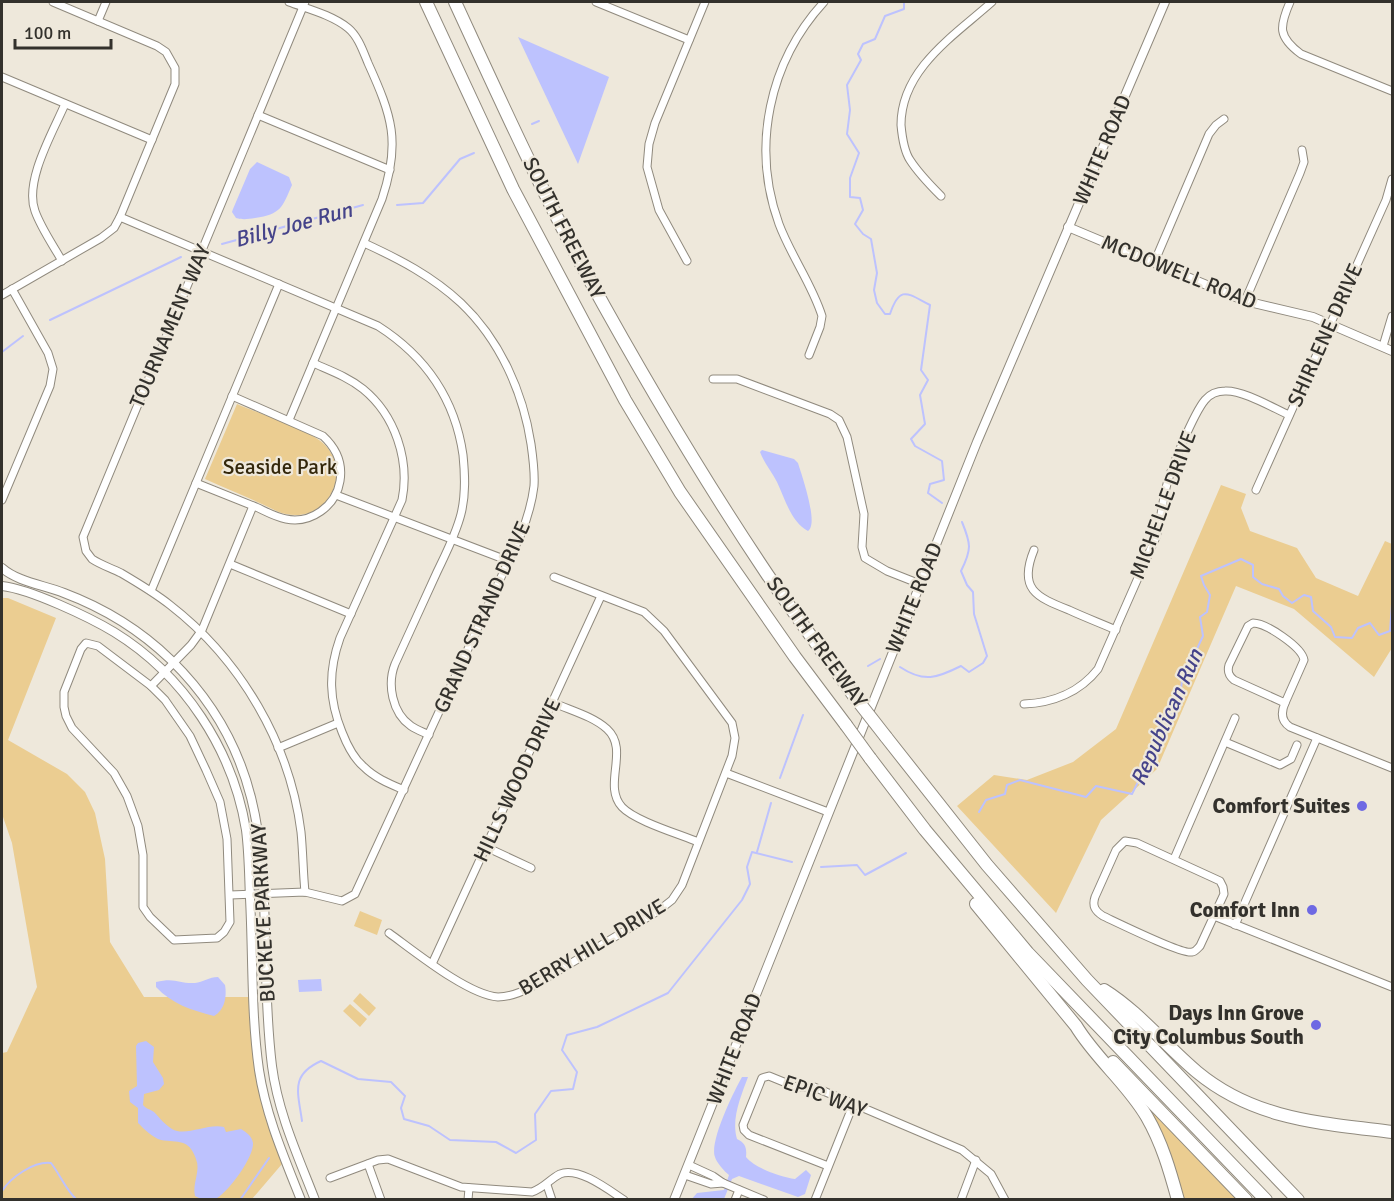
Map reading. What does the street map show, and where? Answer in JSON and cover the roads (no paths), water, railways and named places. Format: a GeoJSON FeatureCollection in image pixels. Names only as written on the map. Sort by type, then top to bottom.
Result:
{"type":"FeatureCollection","features":[{"type":"Feature","properties":{"kind":"highway","name":"SOUTH FREEWAY"},"geometry":{"type":"LineString","coordinates":[[426,2],[513,189],[625,400],[680,492],[795,657],[870,758],[965,879],[1028,953],[1266,1200]]}},
{"type":"Feature","properties":{"kind":"highway","name":"SOUTH FREEWAY"},"geometry":{"type":"LineString","coordinates":[[455,2],[524,152],[586,273],[691,455],[762,566],[855,696],[987,864],[1087,980],[1298,1200]]}},
{"type":"Feature","properties":{"kind":"highway"},"geometry":{"type":"LineString","coordinates":[[965,879],[970,896],[988,920],[1076,1026],[1146,1116],[1168,1164],[1178,1200]]}},
{"type":"Feature","properties":{"kind":"highway"},"geometry":{"type":"LineString","coordinates":[[1087,980],[1122,1001],[1197,1072],[1232,1097],[1266,1110],[1313,1122],[1392,1132]]}},
{"type":"Feature","properties":{"kind":"highway"},"geometry":{"type":"LineString","coordinates":[[1076,1026],[1090,1036],[1246,1200]]}},
{"type":"Feature","properties":{"kind":"street"},"geometry":{"type":"LineString","coordinates":[[2,295],[101,238],[114,228],[175,84],[176,68],[166,51],[53,2]]}},
{"type":"Feature","properties":{"kind":"street"},"geometry":{"type":"LineString","coordinates":[[98,21],[106,2]]}},
{"type":"Feature","properties":{"kind":"street"},"geometry":{"type":"LineString","coordinates":[[289,2],[304,4],[345,26],[356,37],[384,98],[390,118],[393,149],[382,199],[290,420]]}},
{"type":"Feature","properties":{"kind":"street"},"geometry":{"type":"LineString","coordinates":[[596,2],[689,40]]}},
{"type":"Feature","properties":{"kind":"street"},"geometry":{"type":"LineString","coordinates":[[687,261],[659,210],[647,167],[649,144],[655,123],[705,2]]}},
{"type":"Feature","properties":{"kind":"street"},"geometry":{"type":"LineString","coordinates":[[809,355],[822,316],[778,222],[768,179],[765,152],[769,109],[780,70],[803,27],[823,2]]}},
{"type":"Feature","properties":{"kind":"street"},"geometry":{"type":"LineString","coordinates":[[941,196],[909,159],[902,136],[903,106],[914,77],[922,66],[992,2]]}},
{"type":"Feature","properties":{"kind":"street","name":"WHITE ROAD"},"geometry":{"type":"LineString","coordinates":[[674,1200],[977,442],[1165,2]]}},
{"type":"Feature","properties":{"kind":"street"},"geometry":{"type":"LineString","coordinates":[[1290,2],[1284,15],[1282,30],[1288,45],[1301,54],[1392,91]]}},
{"type":"Feature","properties":{"kind":"street","name":"TOURNAMENT WAY"},"geometry":{"type":"LineString","coordinates":[[151,591],[96,561],[86,551],[83,541],[84,532],[304,4]]}},
{"type":"Feature","properties":{"kind":"street"},"geometry":{"type":"LineString","coordinates":[[2,77],[152,140]]}},
{"type":"Feature","properties":{"kind":"street"},"geometry":{"type":"LineString","coordinates":[[62,261],[35,211],[31,194],[34,178],[64,104]]}},
{"type":"Feature","properties":{"kind":"street"},"geometry":{"type":"LineString","coordinates":[[258,115],[390,170]]}},
{"type":"Feature","properties":{"kind":"street"},"geometry":{"type":"LineString","coordinates":[[1154,263],[1209,135],[1215,125],[1224,118]]}},
{"type":"Feature","properties":{"kind":"street"},"geometry":{"type":"LineString","coordinates":[[1245,301],[1300,173],[1304,162],[1302,150]]}},
{"type":"Feature","properties":{"kind":"street","name":"SHIRLENE DRIVE"},"geometry":{"type":"LineString","coordinates":[[1256,490],[1386,200],[1392,179]]}},
{"type":"Feature","properties":{"kind":"street"},"geometry":{"type":"LineString","coordinates":[[120,217],[378,326],[403,344],[424,365],[444,395],[458,431],[465,473],[463,505],[452,539],[391,677],[394,699],[403,718],[411,726],[429,735]]}},
{"type":"Feature","properties":{"kind":"street","name":"MCDOWELL ROAD"},"geometry":{"type":"LineString","coordinates":[[1068,227],[1245,301],[1305,314],[1392,351]]}},
{"type":"Feature","properties":{"kind":"street","name":"GRAND STRAND DRIVE"},"geometry":{"type":"LineString","coordinates":[[305,892],[320,894],[336,900],[346,900],[359,888],[526,522],[534,484],[529,431],[518,392],[511,373],[490,337],[462,304],[429,277],[364,243]]}},
{"type":"Feature","properties":{"kind":"street"},"geometry":{"type":"LineString","coordinates":[[230,895],[305,892],[301,833],[296,803],[278,748],[251,693],[234,669],[201,632],[171,605],[151,591],[279,284]]}},
{"type":"Feature","properties":{"kind":"street"},"geometry":{"type":"LineString","coordinates":[[2,500],[50,386],[53,369],[48,353],[12,289]]}},
{"type":"Feature","properties":{"kind":"street"},"geometry":{"type":"LineString","coordinates":[[1383,346],[1392,316]]}},
{"type":"Feature","properties":{"kind":"street"},"geometry":{"type":"LineString","coordinates":[[313,363],[345,377],[362,388],[387,416],[398,442],[404,478],[402,500],[336,650],[331,674],[332,701],[348,747],[363,767],[404,790]]}},
{"type":"Feature","properties":{"kind":"street"},"geometry":{"type":"LineString","coordinates":[[713,379],[737,379],[830,414],[839,420],[847,437],[864,514],[862,548],[865,558],[887,571],[920,584]]}},
{"type":"Feature","properties":{"kind":"street","name":"MICHELLE DRIVE"},"geometry":{"type":"LineString","coordinates":[[1116,630],[1160,523],[1169,475],[1205,399],[1219,392],[1235,392],[1289,415]]}},
{"type":"Feature","properties":{"kind":"street"},"geometry":{"type":"LineString","coordinates":[[196,483],[286,519],[302,519],[321,512],[336,495],[341,474],[335,451],[323,436],[232,396]]}},
{"type":"Feature","properties":{"kind":"street"},"geometry":{"type":"LineString","coordinates":[[336,495],[509,561]]}},
{"type":"Feature","properties":{"kind":"street"},"geometry":{"type":"LineString","coordinates":[[151,686],[201,632],[253,506]]}},
{"type":"Feature","properties":{"kind":"street"},"geometry":{"type":"LineString","coordinates":[[1024,704],[1042,704],[1071,692],[1085,683],[1098,669],[1116,630],[1041,599],[1032,589],[1028,576],[1029,562],[1034,550]]}},
{"type":"Feature","properties":{"kind":"street"},"geometry":{"type":"LineString","coordinates":[[230,564],[351,614]]}},
{"type":"Feature","properties":{"kind":"street","name":"BUCKEYE PARKWAY"},"geometry":{"type":"LineString","coordinates":[[2,568],[8,573],[72,596],[104,611],[136,631],[174,662],[212,708],[233,746],[243,767],[259,827],[263,862],[272,1067],[282,1112],[315,1200]]}},
{"type":"Feature","properties":{"kind":"street","name":"BERRY HILL DRIVE"},"geometry":{"type":"LineString","coordinates":[[389,933],[432,964],[480,993],[498,997],[513,995],[523,992],[658,911],[672,900],[682,885],[732,756],[735,738],[728,717],[664,631],[644,612],[554,577]]}},
{"type":"Feature","properties":{"kind":"street","name":"BUCKEYE PARKWAY"},"geometry":{"type":"LineString","coordinates":[[2,586],[23,591],[97,622],[130,643],[181,690],[216,741],[230,772],[246,830],[256,1044],[261,1085],[268,1114],[301,1200]]}},
{"type":"Feature","properties":{"kind":"street","name":"HILLS WOOD DRIVE"},"geometry":{"type":"LineString","coordinates":[[432,964],[601,596]]}},
{"type":"Feature","properties":{"kind":"street"},"geometry":{"type":"LineString","coordinates":[[1285,702],[1234,681],[1230,676],[1229,665],[1248,626],[1253,623],[1264,626],[1303,653],[1304,660],[1282,710],[1286,724],[1392,768]]}},
{"type":"Feature","properties":{"kind":"street"},"geometry":{"type":"LineString","coordinates":[[86,643],[98,646],[151,686],[165,700],[190,736],[220,802],[227,839],[230,922],[217,938],[174,940],[143,907],[143,855],[138,826],[127,796],[114,773],[72,728],[66,716],[64,692],[81,649],[86,643]]}},
{"type":"Feature","properties":{"kind":"street"},"geometry":{"type":"LineString","coordinates":[[552,702],[597,723],[610,732],[616,748],[614,779],[616,795],[624,810],[698,842]]}},
{"type":"Feature","properties":{"kind":"street"},"geometry":{"type":"LineString","coordinates":[[1174,859],[1235,718]]}},
{"type":"Feature","properties":{"kind":"street"},"geometry":{"type":"LineString","coordinates":[[278,748],[338,723]]}},
{"type":"Feature","properties":{"kind":"street"},"geometry":{"type":"LineString","coordinates":[[1235,925],[1317,738]]}},
{"type":"Feature","properties":{"kind":"street"},"geometry":{"type":"LineString","coordinates":[[1225,742],[1280,765],[1291,759],[1297,745]]}},
{"type":"Feature","properties":{"kind":"street"},"geometry":{"type":"LineString","coordinates":[[726,773],[828,812]]}},
{"type":"Feature","properties":{"kind":"street"},"geometry":{"type":"LineString","coordinates":[[1125,841],[1137,843],[1174,859],[1214,877],[1223,887],[1224,894],[1200,946],[1192,952],[1183,952],[1103,916],[1095,908],[1095,897],[1118,847],[1125,841]]}},
{"type":"Feature","properties":{"kind":"street"},"geometry":{"type":"LineString","coordinates":[[486,847],[531,868]]}},
{"type":"Feature","properties":{"kind":"street"},"geometry":{"type":"LineString","coordinates":[[1214,916],[1392,987]]}},
{"type":"Feature","properties":{"kind":"street","name":"EPIC WAY"},"geometry":{"type":"LineString","coordinates":[[828,1166],[749,1135],[744,1130],[743,1125],[762,1078],[769,1076],[796,1087],[814,1087],[962,1150],[991,1174],[1005,1200]]}},
{"type":"Feature","properties":{"kind":"street"},"geometry":{"type":"LineString","coordinates":[[824,1200],[815,1198],[853,1105]]}},
{"type":"Feature","properties":{"kind":"street"},"geometry":{"type":"LineString","coordinates":[[330,1178],[378,1160],[388,1159],[469,1188],[532,1192],[541,1189],[561,1174],[571,1173],[592,1179],[624,1200]]}},
{"type":"Feature","properties":{"kind":"street"},"geometry":{"type":"LineString","coordinates":[[961,1200],[976,1160]]}},
{"type":"Feature","properties":{"kind":"street"},"geometry":{"type":"LineString","coordinates":[[368,1164],[381,1200]]}},
{"type":"Feature","properties":{"kind":"street"},"geometry":{"type":"LineString","coordinates":[[689,1165],[723,1183],[764,1200]]}},
{"type":"Feature","properties":{"kind":"street"},"geometry":{"type":"LineString","coordinates":[[685,1175],[711,1184],[723,1183]]}},
{"type":"Feature","properties":{"kind":"street"},"geometry":{"type":"LineString","coordinates":[[547,1185],[552,1200]]}},
{"type":"Feature","properties":{"kind":"street"},"geometry":{"type":"LineString","coordinates":[[468,1200],[469,1188]]}},
{"type":"Feature","properties":{"kind":"street"},"geometry":{"type":"LineString","coordinates":[[735,1200],[736,1188]]}},
{"type":"Feature","properties":{"kind":"water"},"geometry":{"type":"Polygon","coordinates":[[[518,37],[609,77],[578,164],[518,37]]]}},
{"type":"Feature","properties":{"kind":"water"},"geometry":{"type":"Polygon","coordinates":[[[257,162],[289,177],[292,185],[280,209],[275,212],[255,218],[236,218],[232,212],[233,209],[250,169],[257,162]]]}},
{"type":"Feature","properties":{"kind":"water"},"geometry":{"type":"Polygon","coordinates":[[[762,450],[794,459],[798,463],[811,510],[811,527],[808,531],[797,522],[789,510],[760,452],[762,450]]]}},
{"type":"Feature","properties":{"kind":"water"},"geometry":{"type":"Polygon","coordinates":[[[218,977],[225,985],[226,994],[221,1010],[214,1016],[182,1006],[156,987],[156,982],[173,980],[195,983],[218,977]]]}},
{"type":"Feature","properties":{"kind":"water"},"geometry":{"type":"Polygon","coordinates":[[[321,979],[322,991],[299,992],[298,980],[321,979]]]}},
{"type":"Feature","properties":{"kind":"water"},"geometry":{"type":"Polygon","coordinates":[[[146,1041],[154,1047],[153,1062],[164,1084],[159,1090],[144,1094],[144,1106],[154,1112],[169,1127],[178,1131],[217,1126],[224,1127],[226,1132],[241,1129],[251,1138],[252,1149],[245,1165],[228,1188],[217,1198],[206,1200],[195,1196],[197,1164],[190,1148],[182,1143],[158,1139],[138,1123],[138,1108],[130,1102],[129,1091],[137,1086],[136,1046],[146,1041]]]}},
{"type":"Feature","properties":{"kind":"water"},"geometry":{"type":"Polygon","coordinates":[[[742,1077],[748,1077],[738,1108],[735,1131],[737,1139],[745,1146],[746,1157],[762,1168],[789,1178],[795,1179],[806,1170],[811,1175],[805,1194],[798,1197],[739,1176],[732,1179],[724,1199],[691,1200],[697,1193],[724,1190],[729,1175],[716,1159],[714,1150],[723,1117],[742,1077]]]}},
{"type":"Feature","properties":{"kind":"waterway"},"geometry":{"type":"LineString","coordinates":[[904,2],[904,9],[885,16],[875,39],[863,44],[858,54],[861,60],[847,85],[850,110],[847,134],[859,153],[850,178],[850,197],[860,198],[863,210],[855,224],[863,234],[871,239],[877,273],[874,290],[877,303],[885,314],[890,314],[897,298],[901,295],[910,295],[930,305],[921,370],[928,380],[920,395],[925,424],[911,439],[915,446],[942,461],[944,480],[930,484],[928,493],[942,503]]}},
{"type":"Feature","properties":{"kind":"waterway","name":"Billy Joe Run"},"geometry":{"type":"LineString","coordinates":[[532,124],[539,121]]}},
{"type":"Feature","properties":{"kind":"waterway","name":"Billy Joe Run"},"geometry":{"type":"LineString","coordinates":[[397,205],[423,203],[460,159],[474,153]]}},
{"type":"Feature","properties":{"kind":"waterway","name":"Billy Joe Run"},"geometry":{"type":"LineString","coordinates":[[222,244],[363,205]]}},
{"type":"Feature","properties":{"kind":"waterway","name":"Billy Joe Run"},"geometry":{"type":"LineString","coordinates":[[50,320],[181,257]]}},
{"type":"Feature","properties":{"kind":"waterway","name":"Billy Joe Run"},"geometry":{"type":"LineString","coordinates":[[2,352],[23,336]]}},
{"type":"Feature","properties":{"kind":"waterway"},"geometry":{"type":"LineString","coordinates":[[900,667],[916,675],[930,677],[961,666],[969,672],[983,663],[987,656],[974,614],[973,592],[961,571],[969,546],[962,522]]}},
{"type":"Feature","properties":{"kind":"waterway","name":"Republican Run"},"geometry":{"type":"LineString","coordinates":[[979,812],[986,800],[1005,794],[1007,785],[1020,780],[1086,797],[1096,786],[1132,794],[1180,697],[1182,681],[1203,636],[1200,617],[1207,612],[1210,595],[1201,576],[1241,559],[1253,565],[1253,577],[1262,584],[1279,589],[1283,596],[1292,603],[1304,595],[1311,597],[1313,611],[1331,627],[1335,637],[1352,638],[1358,628],[1370,623],[1379,635],[1390,631],[1392,604]]}},
{"type":"Feature","properties":{"kind":"waterway"},"geometry":{"type":"LineString","coordinates":[[868,666],[880,659]]}},
{"type":"Feature","properties":{"kind":"waterway"},"geometry":{"type":"LineString","coordinates":[[780,778],[803,715]]}},
{"type":"Feature","properties":{"kind":"waterway"},"geometry":{"type":"LineString","coordinates":[[757,852],[771,803]]}},
{"type":"Feature","properties":{"kind":"waterway","name":"Republican Run"},"geometry":{"type":"LineString","coordinates":[[302,1121],[298,1093],[300,1078],[311,1066],[321,1061],[358,1079],[391,1082],[405,1096],[401,1108],[404,1119],[429,1126],[450,1140],[496,1142],[516,1153],[536,1140],[535,1114],[551,1091],[573,1089],[577,1072],[562,1050],[567,1035],[597,1027],[668,993],[742,900],[750,884],[747,867],[752,852],[792,862]]}},
{"type":"Feature","properties":{"kind":"waterway","name":"Republican Run"},"geometry":{"type":"LineString","coordinates":[[821,867],[857,865],[865,875],[906,853]]}},
{"type":"Feature","properties":{"kind":"waterway","name":"Republican Run"},"geometry":{"type":"LineString","coordinates":[[240,1200],[269,1158]]}},
{"type":"Feature","properties":{"kind":"waterway","name":"Republican Run"},"geometry":{"type":"LineString","coordinates":[[2,1191],[11,1180],[30,1167],[51,1163],[77,1200]]}},
{"type":"Feature","properties":{"kind":"place","name":"Comfort Suites"},"geometry":{"type":"Point","coordinates":[1362,806]}},
{"type":"Feature","properties":{"kind":"place","name":"Comfort Inn"},"geometry":{"type":"Point","coordinates":[1312,910]}},
{"type":"Feature","properties":{"kind":"place","name":"Days Inn Grove City Columbus South"},"geometry":{"type":"Point","coordinates":[1316,1025]}},
{"type":"Feature","properties":{"kind":"park label","name":"Seaside Park"},"geometry":{"type":"Point","coordinates":[280,467]}}]}
